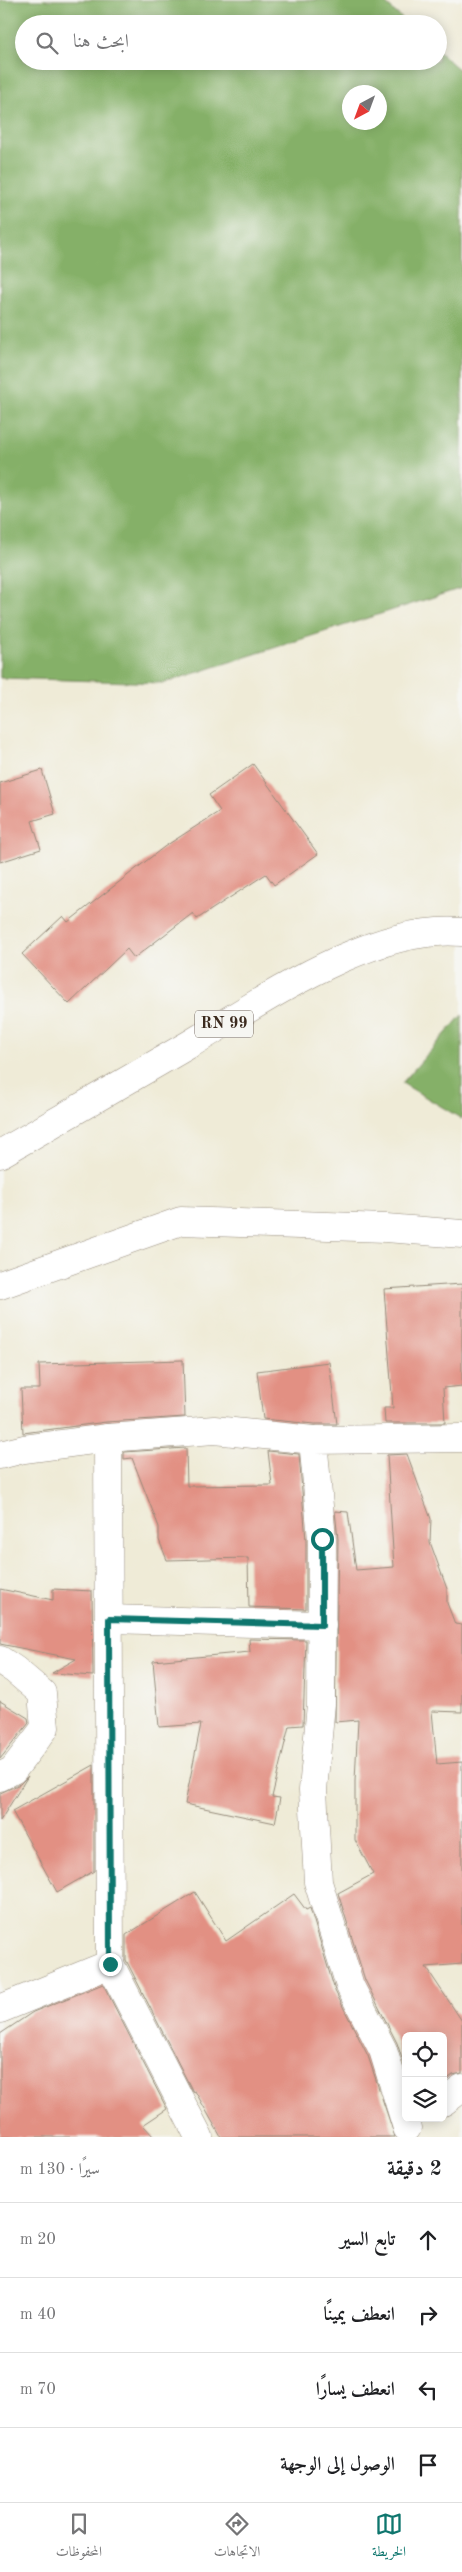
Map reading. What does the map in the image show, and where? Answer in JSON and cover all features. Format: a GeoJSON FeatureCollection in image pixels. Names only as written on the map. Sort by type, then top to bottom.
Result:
{"type":"FeatureCollection","features":[{"type":"Feature","properties":{"kind":"street","name":"RN 99"},"geometry":{"type":"LineString","coordinates":[[0,1154],[314,972],[391,939],[446,930],[462,932]]}},
{"type":"Feature","properties":{"kind":"street"},"geometry":{"type":"LineString","coordinates":[[0,1285],[181,1221],[386,1228],[462,1234]]}},
{"type":"Feature","properties":{"kind":"street"},"geometry":{"type":"LineString","coordinates":[[0,1455],[108,1438],[214,1430],[313,1440],[462,1438]]}},
{"type":"Feature","properties":{"kind":"street"},"geometry":{"type":"LineString","coordinates":[[108,1438],[110,1964],[200,2137]]}},
{"type":"Feature","properties":{"kind":"street"},"geometry":{"type":"LineString","coordinates":[[313,1440],[322,1539],[321,1704],[313,1790],[318,1882],[350,1986],[382,2050],[409,2128]]}},
{"type":"Feature","properties":{"kind":"street"},"geometry":{"type":"LineString","coordinates":[[109,1619],[322,1625]]}},
{"type":"Feature","properties":{"kind":"street"},"geometry":{"type":"LineString","coordinates":[[0,1660],[42,1693],[45,1728],[13,1770],[0,1777]]}},
{"type":"Feature","properties":{"kind":"street"},"geometry":{"type":"LineString","coordinates":[[0,2009],[110,1964]]}},
{"type":"Feature","properties":{"kind":"street"},"geometry":{"type":"LineString","coordinates":[[447,2099],[462,2088]]}},
{"type":"Feature","properties":{"kind":"green space"},"geometry":{"type":"Polygon","coordinates":[[[0,0],[382,0],[398,15],[15,15],[15,70],[447,70],[447,59],[462,72],[462,588],[164,683],[0,678],[0,0]]]}},
{"type":"Feature","properties":{"kind":"green space"},"geometry":{"type":"Polygon","coordinates":[[[462,1015],[462,1119],[402,1083],[462,1015]]]}},
{"type":"Feature","properties":{"kind":"building"},"geometry":{"type":"Polygon","coordinates":[[[253,764],[318,854],[274,885],[266,874],[197,919],[193,913],[134,958],[127,949],[69,1004],[22,954],[63,916],[68,922],[164,847],[220,811],[209,795],[253,764]]]}},
{"type":"Feature","properties":{"kind":"building"},"geometry":{"type":"Polygon","coordinates":[[[42,770],[55,814],[32,821],[41,849],[0,862],[0,783],[42,770]]]}},
{"type":"Feature","properties":{"kind":"building"},"geometry":{"type":"Polygon","coordinates":[[[462,1284],[462,1386],[443,1388],[445,1423],[385,1423],[384,1408],[393,1408],[384,1289],[462,1284]]]}},
{"type":"Feature","properties":{"kind":"building"},"geometry":{"type":"Polygon","coordinates":[[[183,1360],[185,1417],[106,1422],[23,1433],[21,1389],[40,1389],[39,1364],[183,1360]]]}},
{"type":"Feature","properties":{"kind":"building"},"geometry":{"type":"Polygon","coordinates":[[[329,1362],[337,1424],[314,1424],[263,1419],[257,1371],[329,1362]]]}},
{"type":"Feature","properties":{"kind":"building"},"geometry":{"type":"Polygon","coordinates":[[[186,1448],[187,1486],[272,1485],[268,1451],[299,1454],[306,1540],[306,1609],[249,1607],[248,1558],[167,1560],[159,1540],[159,1527],[132,1458],[124,1459],[124,1452],[186,1448]]]}},
{"type":"Feature","properties":{"kind":"building"},"geometry":{"type":"Polygon","coordinates":[[[407,1454],[431,1519],[430,1542],[447,1589],[447,1603],[455,1624],[462,1625],[462,1712],[432,1711],[437,1764],[462,1762],[462,1964],[426,1967],[462,2021],[462,2073],[453,2075],[447,2079],[447,2032],[402,2032],[402,2059],[397,2043],[365,1980],[338,1893],[373,1874],[355,1840],[358,1720],[335,1722],[338,1539],[335,1511],[348,1512],[356,1570],[394,1567],[387,1455],[407,1454]]]}},
{"type":"Feature","properties":{"kind":"building"},"geometry":{"type":"Polygon","coordinates":[[[0,1589],[53,1600],[53,1589],[92,1591],[93,1676],[52,1673],[76,1659],[0,1644],[0,1589]]]}},
{"type":"Feature","properties":{"kind":"building"},"geometry":{"type":"Polygon","coordinates":[[[249,1639],[306,1640],[303,1725],[289,1726],[272,1797],[280,1798],[275,1823],[185,1804],[201,1724],[159,1727],[153,1661],[250,1652],[249,1639]]]}},
{"type":"Feature","properties":{"kind":"building"},"geometry":{"type":"Polygon","coordinates":[[[0,1701],[28,1718],[29,1723],[0,1759],[0,1701]]]}},
{"type":"Feature","properties":{"kind":"building"},"geometry":{"type":"Polygon","coordinates":[[[94,1765],[94,1871],[57,1892],[12,1811],[94,1765]]]}},
{"type":"Feature","properties":{"kind":"building"},"geometry":{"type":"Polygon","coordinates":[[[28,1776],[0,1821],[0,1793],[20,1784],[28,1776]]]}},
{"type":"Feature","properties":{"kind":"building"},"geometry":{"type":"Polygon","coordinates":[[[195,1892],[226,1941],[294,1894],[306,1910],[310,1908],[335,1991],[368,2056],[395,2137],[221,2137],[195,2091],[193,2092],[126,1960],[126,1935],[195,1892]]]}},
{"type":"Feature","properties":{"kind":"building"},"geometry":{"type":"Polygon","coordinates":[[[103,1984],[167,2109],[143,2125],[154,2137],[0,2137],[0,2034],[33,2012],[103,1984]]]}},
{"type":"Feature","properties":{"kind":"route"},"geometry":{"type":"LineString","coordinates":[[110,1964],[109,1619],[322,1625],[322,1539]]}}]}
